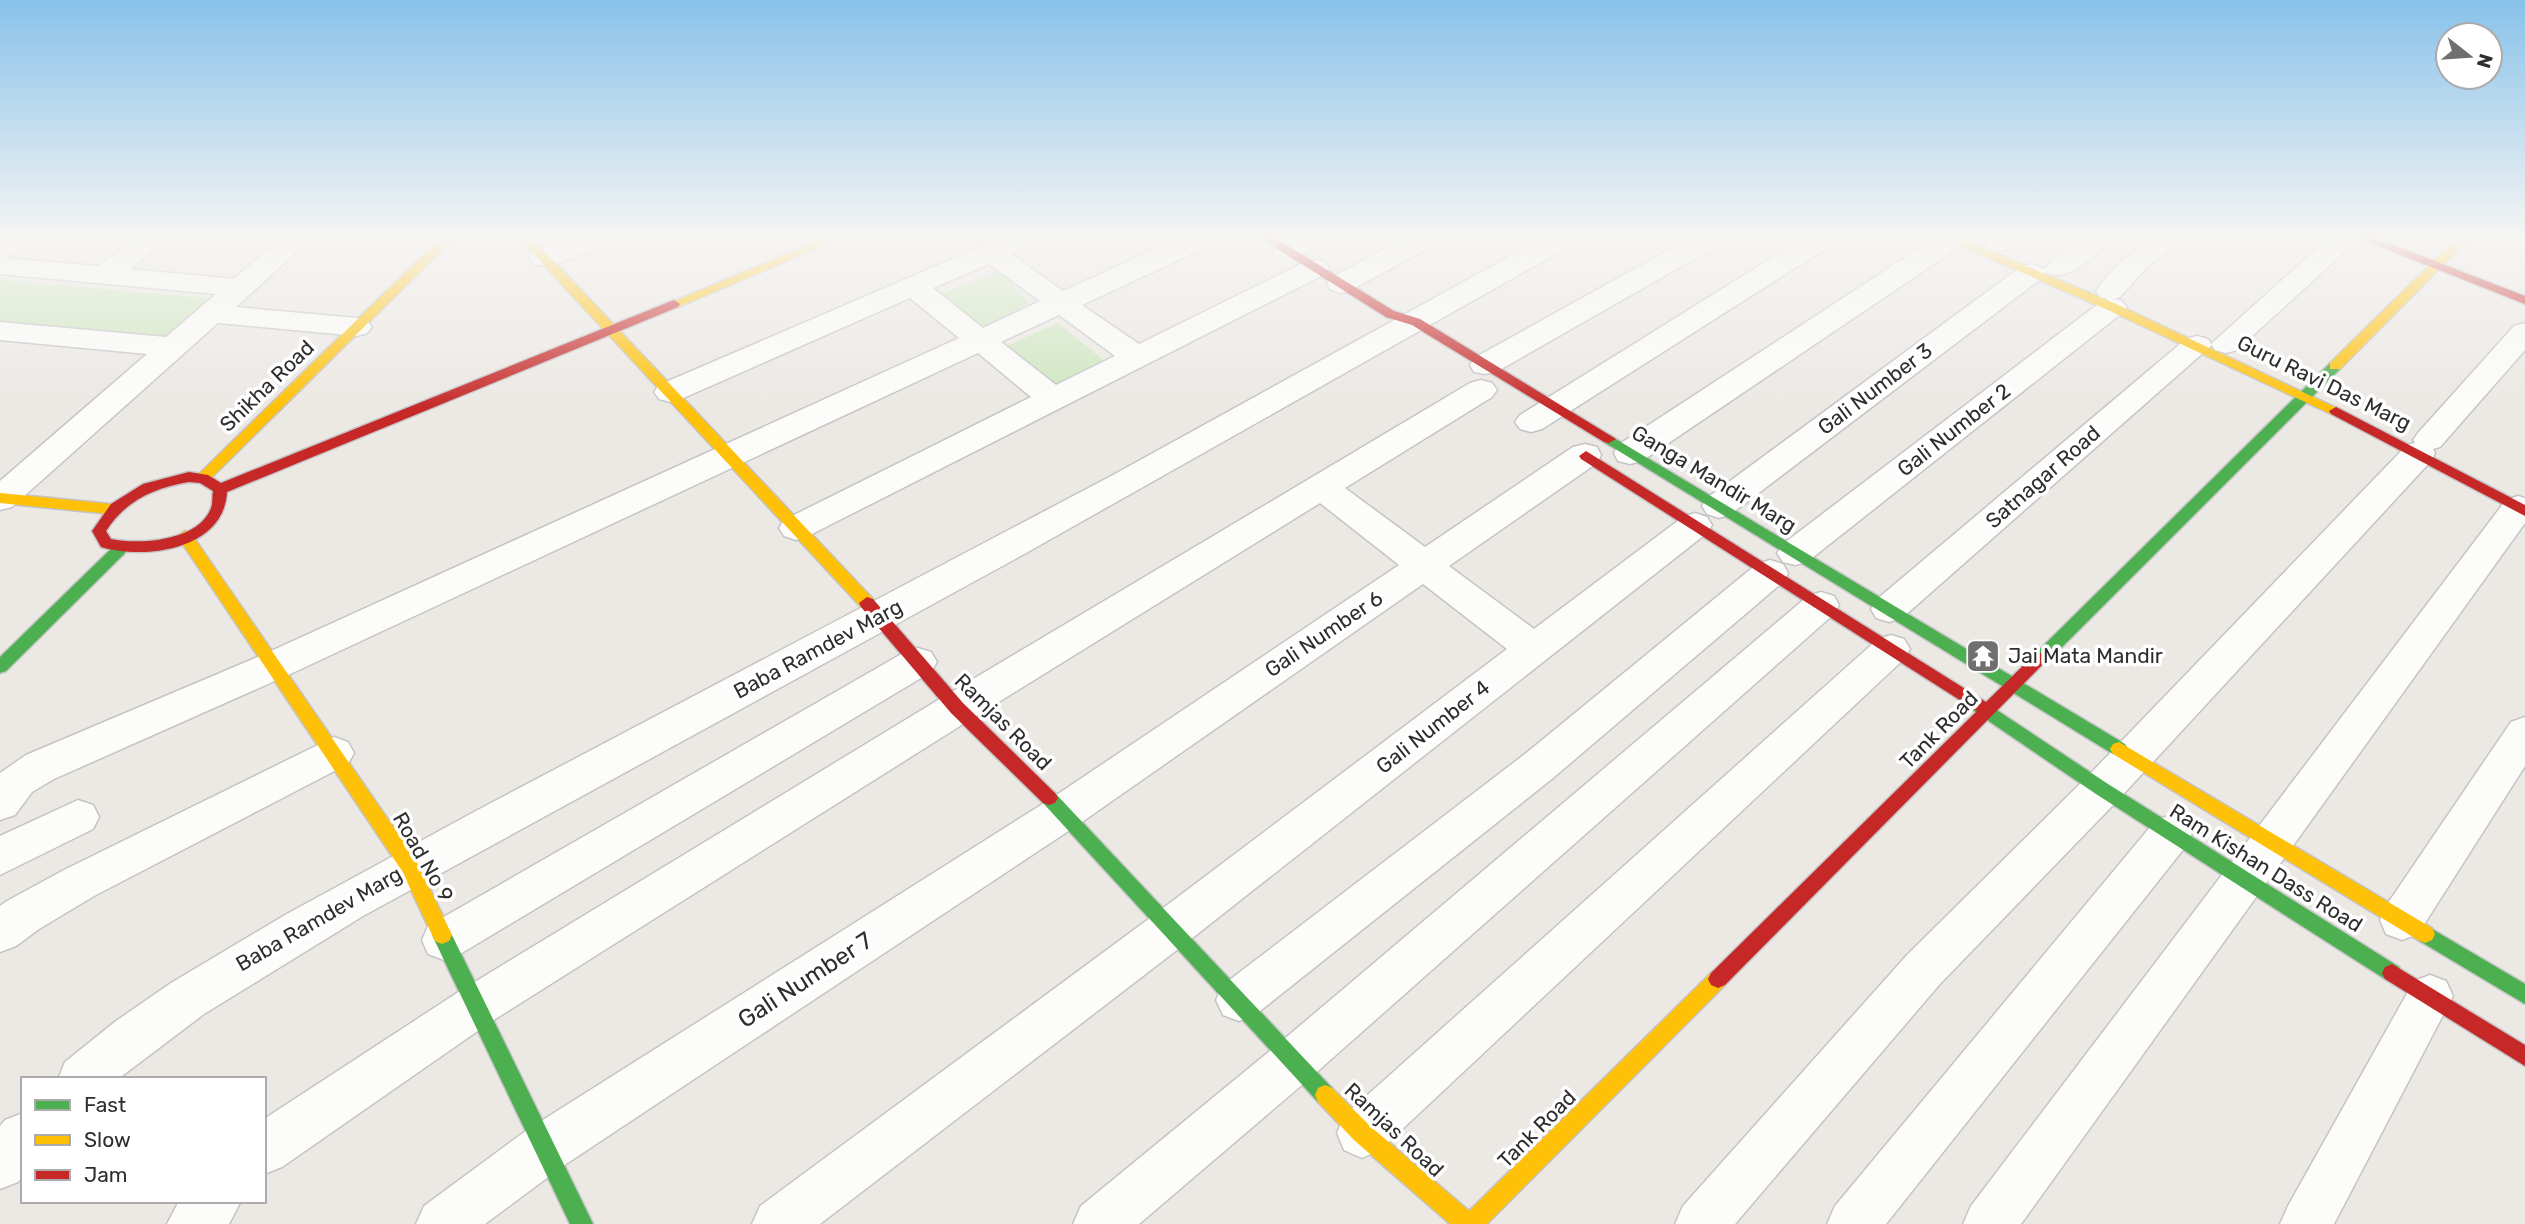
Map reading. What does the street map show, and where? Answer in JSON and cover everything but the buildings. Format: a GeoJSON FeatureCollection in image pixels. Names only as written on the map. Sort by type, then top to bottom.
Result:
{"type":"FeatureCollection","features":[{"type":"Feature","properties":{"kind":"street"},"geometry":{"type":"LineString","coordinates":[[0,498],[235,293]]}},
{"type":"Feature","properties":{"kind":"street","name":"Shikha Road"},"geometry":{"type":"LineString","coordinates":[[203,478],[392,293]]}},
{"type":"Feature","properties":{"kind":"street","name":"Ramjas Road"},"geometry":{"type":"LineString","coordinates":[[576,293],[730,454],[880,617],[957,708],[1064,812],[1293,1062],[1362,1133],[1469,1224]]}},
{"type":"Feature","properties":{"kind":"street"},"geometry":{"type":"LineString","coordinates":[[220,489],[701,293]]}},
{"type":"Feature","properties":{"kind":"street"},"geometry":{"type":"LineString","coordinates":[[670,392],[900,293]]}},
{"type":"Feature","properties":{"kind":"street"},"geometry":{"type":"LineString","coordinates":[[922,293],[1053,399]]}},
{"type":"Feature","properties":{"kind":"street"},"geometry":{"type":"LineString","coordinates":[[1047,293],[1137,357]]}},
{"type":"Feature","properties":{"kind":"street"},"geometry":{"type":"LineString","coordinates":[[0,803],[18,780],[29,772],[273,666],[1083,293]]}},
{"type":"Feature","properties":{"kind":"street"},"geometry":{"type":"LineString","coordinates":[[796,528],[1265,293]]}},
{"type":"Feature","properties":{"kind":"street","name":"Ganga Mandir Marg"},"geometry":{"type":"LineString","coordinates":[[1354,293],[1480,382],[1537,418],[1630,453],[1707,516],[1783,563],[1821,605],[1890,629],[2014,685]]}},
{"type":"Feature","properties":{"kind":"street","name":"Baba Ramdev Marg"},"geometry":{"type":"LineString","coordinates":[[84,1077],[113,1050],[180,1001],[409,866],[880,617],[1465,293]]}},
{"type":"Feature","properties":{"kind":"street"},"geometry":{"type":"LineString","coordinates":[[266,1148],[476,1006],[957,708],[1321,487],[1480,382],[1622,293]]}},
{"type":"Feature","properties":{"kind":"street"},"geometry":{"type":"LineString","coordinates":[[1537,418],[1735,293]]}},
{"type":"Feature","properties":{"kind":"street"},"geometry":{"type":"LineString","coordinates":[[1630,453],[1887,293]]}},
{"type":"Feature","properties":{"kind":"street","name":"Gali Number 3"},"geometry":{"type":"LineString","coordinates":[[1707,516],[2013,293]]}},
{"type":"Feature","properties":{"kind":"street","name":"Guru Ravi Das Marg"},"geometry":{"type":"LineString","coordinates":[[2098,293],[2211,344],[2355,402]]}},
{"type":"Feature","properties":{"kind":"street","name":"Guru Ravi Das Marg"},"geometry":{"type":"LineString","coordinates":[[2098,293],[2306,383],[2426,443],[2521,509]]}},
{"type":"Feature","properties":{"kind":"street"},"geometry":{"type":"LineString","coordinates":[[2111,299],[2115,293]]}},
{"type":"Feature","properties":{"kind":"street"},"geometry":{"type":"LineString","coordinates":[[2211,344],[2276,293]]}},
{"type":"Feature","properties":{"kind":"street","name":"Tank Road"},"geometry":{"type":"LineString","coordinates":[[1469,1224],[2014,685],[2306,383],[2406,293]]}},
{"type":"Feature","properties":{"kind":"street"},"geometry":{"type":"LineString","coordinates":[[2507,293],[2525,300]]}},
{"type":"Feature","properties":{"kind":"street","name":"Gali Number 2"},"geometry":{"type":"LineString","coordinates":[[1783,563],[2111,299]]}},
{"type":"Feature","properties":{"kind":"street"},"geometry":{"type":"LineString","coordinates":[[211,314],[357,327]]}},
{"type":"Feature","properties":{"kind":"street"},"geometry":{"type":"LineString","coordinates":[[0,331],[173,347]]}},
{"type":"Feature","properties":{"kind":"street"},"geometry":{"type":"LineString","coordinates":[[1701,1224],[1923,970],[2102,789],[2426,443],[2525,332]]}},
{"type":"Feature","properties":{"kind":"street"},"geometry":{"type":"LineString","coordinates":[[0,359],[32,334]]}},
{"type":"Feature","properties":{"kind":"street","name":"Satnagar Road"},"geometry":{"type":"LineString","coordinates":[[1890,629],[2211,344]]}},
{"type":"Feature","properties":{"kind":"street","name":"Ganga Mandir Marg"},"geometry":{"type":"LineString","coordinates":[[1579,452],[1707,516],[1890,629],[1988,711]]}},
{"type":"Feature","properties":{"kind":"street","name":"Gali Number 6"},"geometry":{"type":"LineString","coordinates":[[1064,812],[1424,565],[1579,452]]}},
{"type":"Feature","properties":{"kind":"street"},"geometry":{"type":"LineString","coordinates":[[189,477],[203,478],[220,489],[220,506],[201,527],[186,536],[151,549],[119,550],[108,546],[102,539],[100,530],[111,509],[155,484],[189,477]]}},
{"type":"Feature","properties":{"kind":"street"},"geometry":{"type":"LineString","coordinates":[[1321,487],[1534,649]]}},
{"type":"Feature","properties":{"kind":"street"},"geometry":{"type":"LineString","coordinates":[[0,498],[111,509]]}},
{"type":"Feature","properties":{"kind":"street"},"geometry":{"type":"LineString","coordinates":[[1990,1224],[2521,509]]}},
{"type":"Feature","properties":{"kind":"street","name":"Gali Number 4"},"geometry":{"type":"LineString","coordinates":[[778,1224],[1170,929],[1707,516]]}},
{"type":"Feature","properties":{"kind":"street","name":"Road No 9"},"geometry":{"type":"LineString","coordinates":[[186,536],[409,866],[582,1224]]}},
{"type":"Feature","properties":{"kind":"street"},"geometry":{"type":"LineString","coordinates":[[0,667],[119,550]]}},
{"type":"Feature","properties":{"kind":"street"},"geometry":{"type":"LineString","coordinates":[[1239,1000],[1539,766],[1783,563]]}},
{"type":"Feature","properties":{"kind":"street"},"geometry":{"type":"LineString","coordinates":[[1100,1224],[1293,1062],[1821,605]]}},
{"type":"Feature","properties":{"kind":"street"},"geometry":{"type":"LineString","coordinates":[[1362,1133],[1890,629]]}},
{"type":"Feature","properties":{"kind":"street"},"geometry":{"type":"LineString","coordinates":[[444,940],[918,662]]}},
{"type":"Feature","properties":{"kind":"street","name":"Ram Kishan Dass Road"},"geometry":{"type":"LineString","coordinates":[[2014,685],[2525,995]]}},
{"type":"Feature","properties":{"kind":"street","name":"Ram Kishan Dass Road"},"geometry":{"type":"LineString","coordinates":[[1988,711],[2102,789],[2525,1056]]}},
{"type":"Feature","properties":{"kind":"street"},"geometry":{"type":"LineString","coordinates":[[2402,920],[2525,733]]}},
{"type":"Feature","properties":{"kind":"street"},"geometry":{"type":"LineString","coordinates":[[0,932],[23,915],[79,883],[334,752]]}},
{"type":"Feature","properties":{"kind":"street","name":"Gali Number 7"},"geometry":{"type":"LineString","coordinates":[[442,1224],[545,1148],[1064,812]]}},
{"type":"Feature","properties":{"kind":"street"},"geometry":{"type":"LineString","coordinates":[[0,857],[78,817]]}},
{"type":"Feature","properties":{"kind":"street"},"geometry":{"type":"LineString","coordinates":[[1853,1224],[2171,833]]}},
{"type":"Feature","properties":{"kind":"street"},"geometry":{"type":"LineString","coordinates":[[2306,1224],[2430,996]]}},
{"type":"Feature","properties":{"kind":"street"},"geometry":{"type":"LineString","coordinates":[[0,1164],[21,1140]]}},
{"type":"Feature","properties":{"kind":"street"},"geometry":{"type":"LineString","coordinates":[[193,1224],[213,1203]]}},
{"type":"Feature","properties":{"kind":"green space"},"geometry":{"type":"Polygon","coordinates":[[[0,293],[151,293],[218,299],[154,355],[0,340],[0,293]]]}},
{"type":"Feature","properties":{"kind":"green space"},"geometry":{"type":"Polygon","coordinates":[[[944,293],[1020,293],[1029,304],[968,335],[929,299],[944,293]]]}},
{"type":"Feature","properties":{"kind":"green space"},"geometry":{"type":"Polygon","coordinates":[[[1058,323],[1107,363],[1037,402],[989,354],[1058,323]]]}},
{"type":"Feature","properties":{"kind":"traffic: fast"},"geometry":{"type":"LineString","coordinates":[[2042,657],[2335,366]]}},
{"type":"Feature","properties":{"kind":"traffic: fast"},"geometry":{"type":"LineString","coordinates":[[1609,439],[2119,749]]}},
{"type":"Feature","properties":{"kind":"traffic: fast"},"geometry":{"type":"LineString","coordinates":[[0,667],[119,550]]}},
{"type":"Feature","properties":{"kind":"traffic: fast"},"geometry":{"type":"LineString","coordinates":[[1980,706],[2102,789],[2392,973]]}},
{"type":"Feature","properties":{"kind":"traffic: fast"},"geometry":{"type":"LineString","coordinates":[[1049,798],[1325,1095]]}},
{"type":"Feature","properties":{"kind":"traffic: fast"},"geometry":{"type":"LineString","coordinates":[[2425,934],[2525,995]]}},
{"type":"Feature","properties":{"kind":"traffic: fast"},"geometry":{"type":"LineString","coordinates":[[442,935],[582,1224]]}},
{"type":"Feature","properties":{"kind":"traffic: slow"},"geometry":{"type":"LineString","coordinates":[[203,478],[392,293]]}},
{"type":"Feature","properties":{"kind":"traffic: slow"},"geometry":{"type":"LineString","coordinates":[[577,293],[867,603]]}},
{"type":"Feature","properties":{"kind":"traffic: slow"},"geometry":{"type":"LineString","coordinates":[[674,304],[701,293]]}},
{"type":"Feature","properties":{"kind":"traffic: slow"},"geometry":{"type":"LineString","coordinates":[[2079,293],[2336,411]]}},
{"type":"Feature","properties":{"kind":"traffic: slow"},"geometry":{"type":"LineString","coordinates":[[2335,366],[2408,293]]}},
{"type":"Feature","properties":{"kind":"traffic: slow"},"geometry":{"type":"LineString","coordinates":[[0,498],[111,509]]}},
{"type":"Feature","properties":{"kind":"traffic: slow"},"geometry":{"type":"LineString","coordinates":[[185,536],[409,866],[442,935]]}},
{"type":"Feature","properties":{"kind":"traffic: slow"},"geometry":{"type":"LineString","coordinates":[[2119,749],[2425,934]]}},
{"type":"Feature","properties":{"kind":"traffic: slow"},"geometry":{"type":"LineString","coordinates":[[1471,1224],[1718,979]]}},
{"type":"Feature","properties":{"kind":"traffic: slow"},"geometry":{"type":"LineString","coordinates":[[1325,1095],[1362,1133],[1467,1224]]}},
{"type":"Feature","properties":{"kind":"traffic: jam"},"geometry":{"type":"LineString","coordinates":[[1356,293],[1390,314],[1416,322],[1609,439]]}},
{"type":"Feature","properties":{"kind":"traffic: jam"},"geometry":{"type":"LineString","coordinates":[[2507,293],[2525,300]]}},
{"type":"Feature","properties":{"kind":"traffic: jam"},"geometry":{"type":"LineString","coordinates":[[220,489],[674,304]]}},
{"type":"Feature","properties":{"kind":"traffic: jam"},"geometry":{"type":"LineString","coordinates":[[2336,411],[2525,511]]}},
{"type":"Feature","properties":{"kind":"traffic: jam"},"geometry":{"type":"LineString","coordinates":[[1586,456],[1980,706]]}},
{"type":"Feature","properties":{"kind":"traffic: jam"},"geometry":{"type":"LineString","coordinates":[[189,477],[203,478],[220,489],[217,511],[197,532],[167,544],[134,547],[106,543],[99,531],[107,518],[126,499],[148,487],[189,477]]}},
{"type":"Feature","properties":{"kind":"traffic: jam"},"geometry":{"type":"LineString","coordinates":[[867,603],[957,708],[1049,798]]}},
{"type":"Feature","properties":{"kind":"traffic: jam"},"geometry":{"type":"LineString","coordinates":[[1718,979],[2042,657]]}},
{"type":"Feature","properties":{"kind":"traffic: jam"},"geometry":{"type":"LineString","coordinates":[[2392,973],[2525,1056]]}},
{"type":"Feature","properties":{"kind":"place","name":"Jai Mata Mandir"},"geometry":{"type":"Point","coordinates":[1983,656]}}]}
